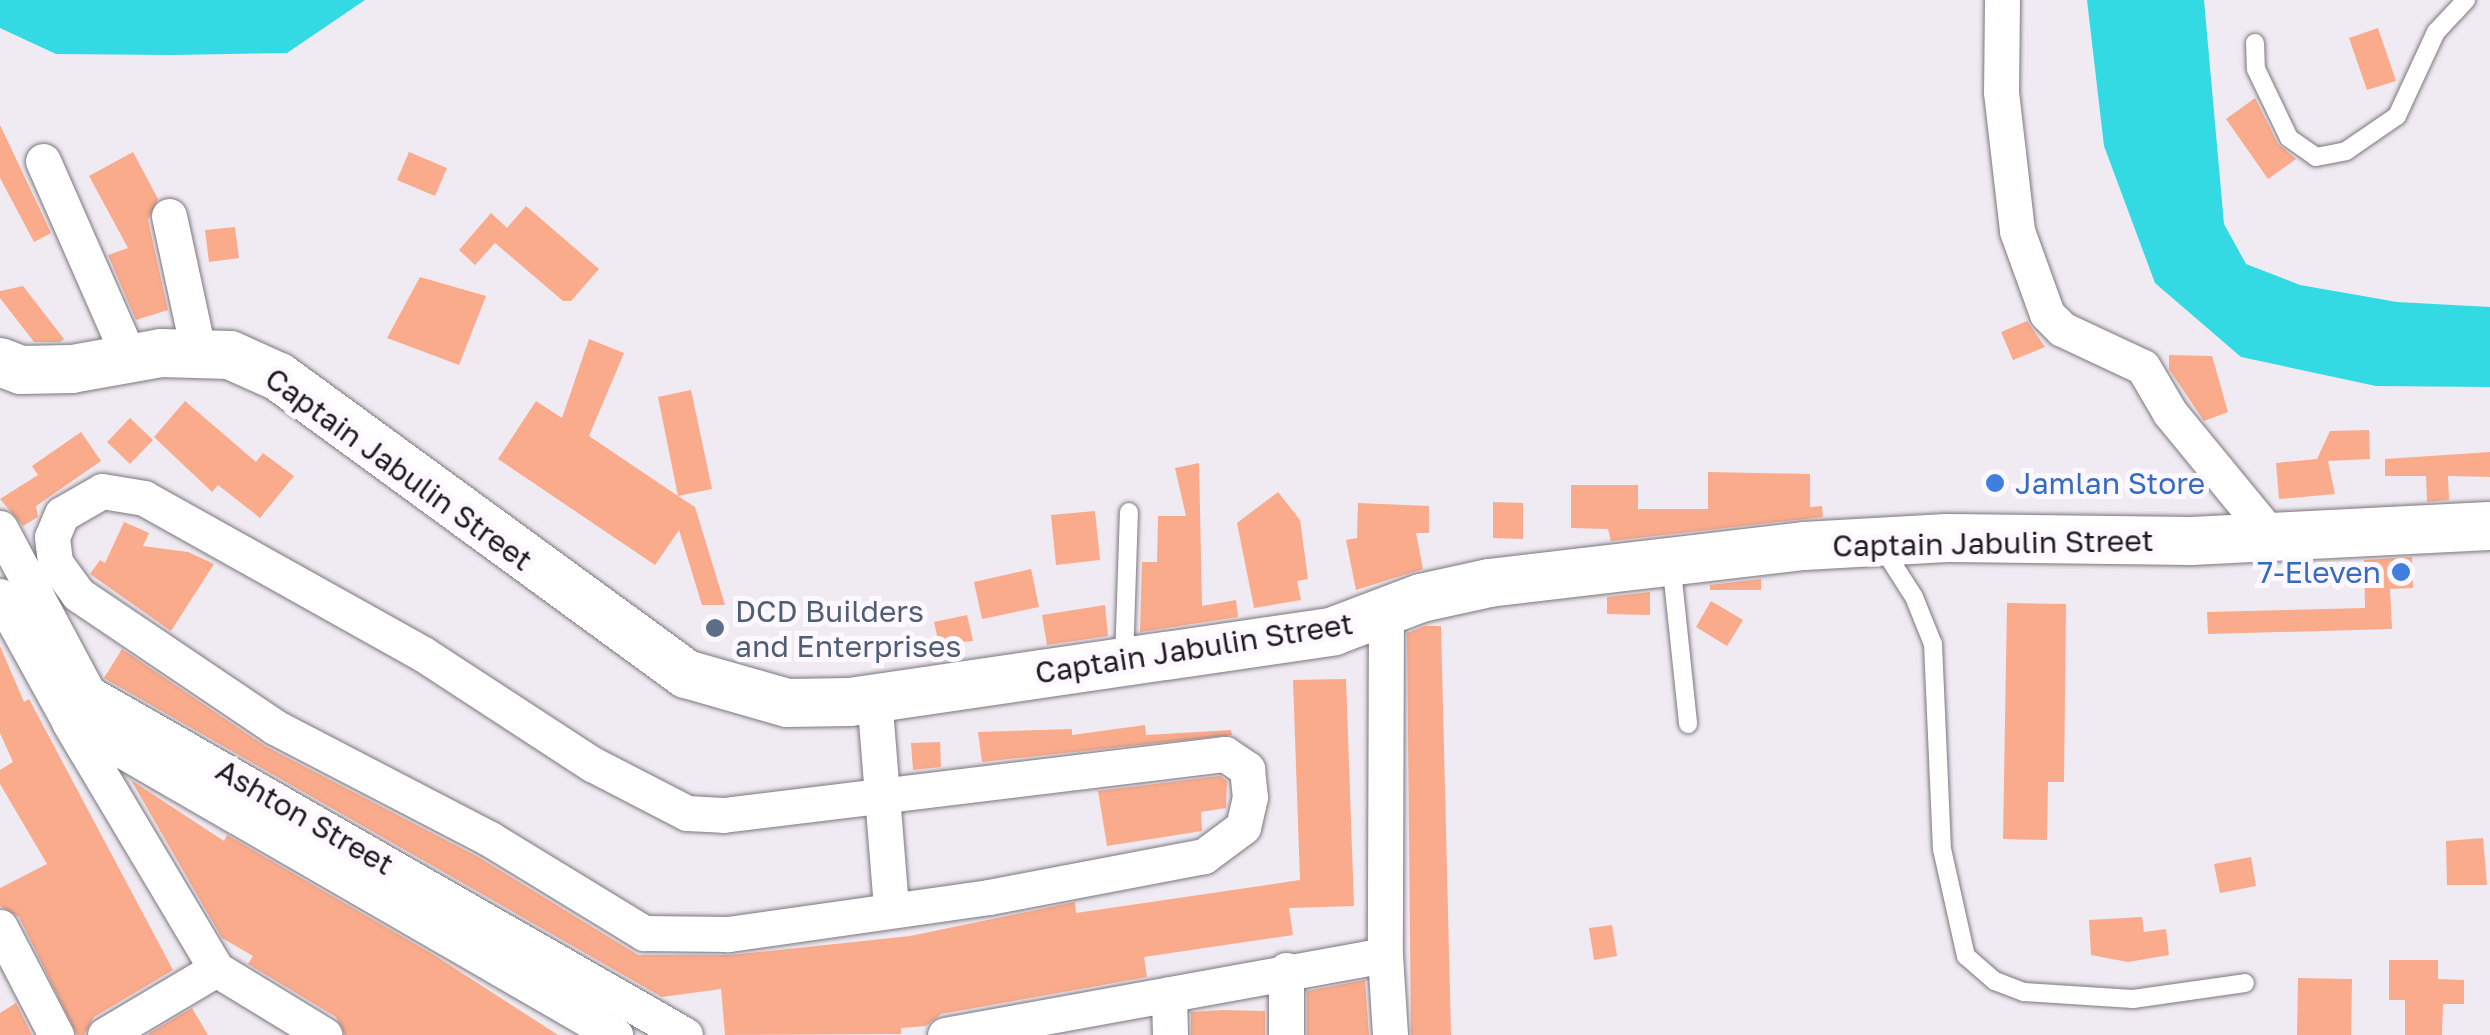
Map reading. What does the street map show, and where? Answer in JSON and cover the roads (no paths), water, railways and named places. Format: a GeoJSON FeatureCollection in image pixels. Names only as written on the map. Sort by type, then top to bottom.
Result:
{"type":"FeatureCollection","features":[{"type":"Feature","properties":{"kind":"street"},"geometry":{"type":"LineString","coordinates":[[2002,0],[2000,92],[2017,231],[2047,314],[2062,329],[2142,367],[2170,413],[2272,537]]}},
{"type":"Feature","properties":{"kind":"street"},"geometry":{"type":"LineString","coordinates":[[43,161],[130,359]]}},
{"type":"Feature","properties":{"kind":"street"},"geometry":{"type":"LineString","coordinates":[[169,216],[199,355]]}},
{"type":"Feature","properties":{"kind":"street","name":"Captain Jabulin Street"},"geometry":{"type":"LineString","coordinates":[[0,362],[21,370],[72,369],[130,359],[230,356],[279,377],[686,674],[787,703],[874,696],[1334,631],[1489,582],[1670,561],[1879,542],[2272,537],[2490,526]]}},
{"type":"Feature","properties":{"kind":"street"},"geometry":{"type":"LineString","coordinates":[[102,491],[144,498],[423,654],[592,764],[687,812],[880,796],[1225,754],[1247,768],[1250,796],[1243,827],[1204,856],[988,897],[891,908],[728,934],[644,933],[490,839],[275,728],[156,651],[78,594],[55,562],[52,537],[62,514],[82,497],[102,491]]}},
{"type":"Feature","properties":{"kind":"street"},"geometry":{"type":"LineString","coordinates":[[0,528],[78,706],[216,969],[324,1035]]}},
{"type":"Feature","properties":{"kind":"street"},"geometry":{"type":"LineString","coordinates":[[0,596],[78,706]]}},
{"type":"Feature","properties":{"kind":"street"},"geometry":{"type":"LineString","coordinates":[[1386,613],[1384,955],[1390,1035]]}},
{"type":"Feature","properties":{"kind":"street"},"geometry":{"type":"LineString","coordinates":[[874,696],[891,908]]}},
{"type":"Feature","properties":{"kind":"street","name":"Ashton Street"},"geometry":{"type":"LineString","coordinates":[[78,706],[615,1035]]}},
{"type":"Feature","properties":{"kind":"street","name":"Ashton Street"},"geometry":{"type":"LineString","coordinates":[[78,706],[685,1035]]}},
{"type":"Feature","properties":{"kind":"street"},"geometry":{"type":"LineString","coordinates":[[0,927],[56,1035]]}},
{"type":"Feature","properties":{"kind":"street"},"geometry":{"type":"LineString","coordinates":[[944,1035],[1037,1029],[1169,994],[1384,955]]}},
{"type":"Feature","properties":{"kind":"street"},"geometry":{"type":"LineString","coordinates":[[104,1035],[216,969]]}},
{"type":"Feature","properties":{"kind":"street"},"geometry":{"type":"LineString","coordinates":[[1286,970],[1286,1035]]}},
{"type":"Feature","properties":{"kind":"street"},"geometry":{"type":"LineString","coordinates":[[1169,994],[1170,1035]]}},
{"type":"Feature","properties":{"kind":"lane"},"geometry":{"type":"LineString","coordinates":[[2256,43],[2256,69],[2288,138],[2316,157],[2331,154],[2397,116],[2436,32],[2466,0]]}},
{"type":"Feature","properties":{"kind":"lane"},"geometry":{"type":"LineString","coordinates":[[1124,661],[1129,512]]}},
{"type":"Feature","properties":{"kind":"lane"},"geometry":{"type":"LineString","coordinates":[[1879,542],[1914,597],[1933,644],[1942,849],[1966,956],[1994,981],[2024,992],[2134,999],[2245,983]]}},
{"type":"Feature","properties":{"kind":"lane"},"geometry":{"type":"LineString","coordinates":[[1670,561],[1688,724]]}},
{"type":"Feature","properties":{"kind":"water"},"geometry":{"type":"Polygon","coordinates":[[[0,0],[365,0],[287,53],[172,55],[56,54],[0,28],[0,0]]]}},
{"type":"Feature","properties":{"kind":"water"},"geometry":{"type":"Polygon","coordinates":[[[2087,0],[2204,0],[2224,224],[2246,264],[2300,285],[2397,302],[2490,307],[2490,387],[2376,386],[2241,357],[2155,283],[2104,146],[2087,0]]]}},
{"type":"Feature","properties":{"kind":"place","name":"Jamlan Store"},"geometry":{"type":"Point","coordinates":[1995,483]}},
{"type":"Feature","properties":{"kind":"place","name":"7-Eleven"},"geometry":{"type":"Point","coordinates":[2401,572]}},
{"type":"Feature","properties":{"kind":"place","name":"DCD Builders and Enterprises"},"geometry":{"type":"Point","coordinates":[715,628]}}]}
